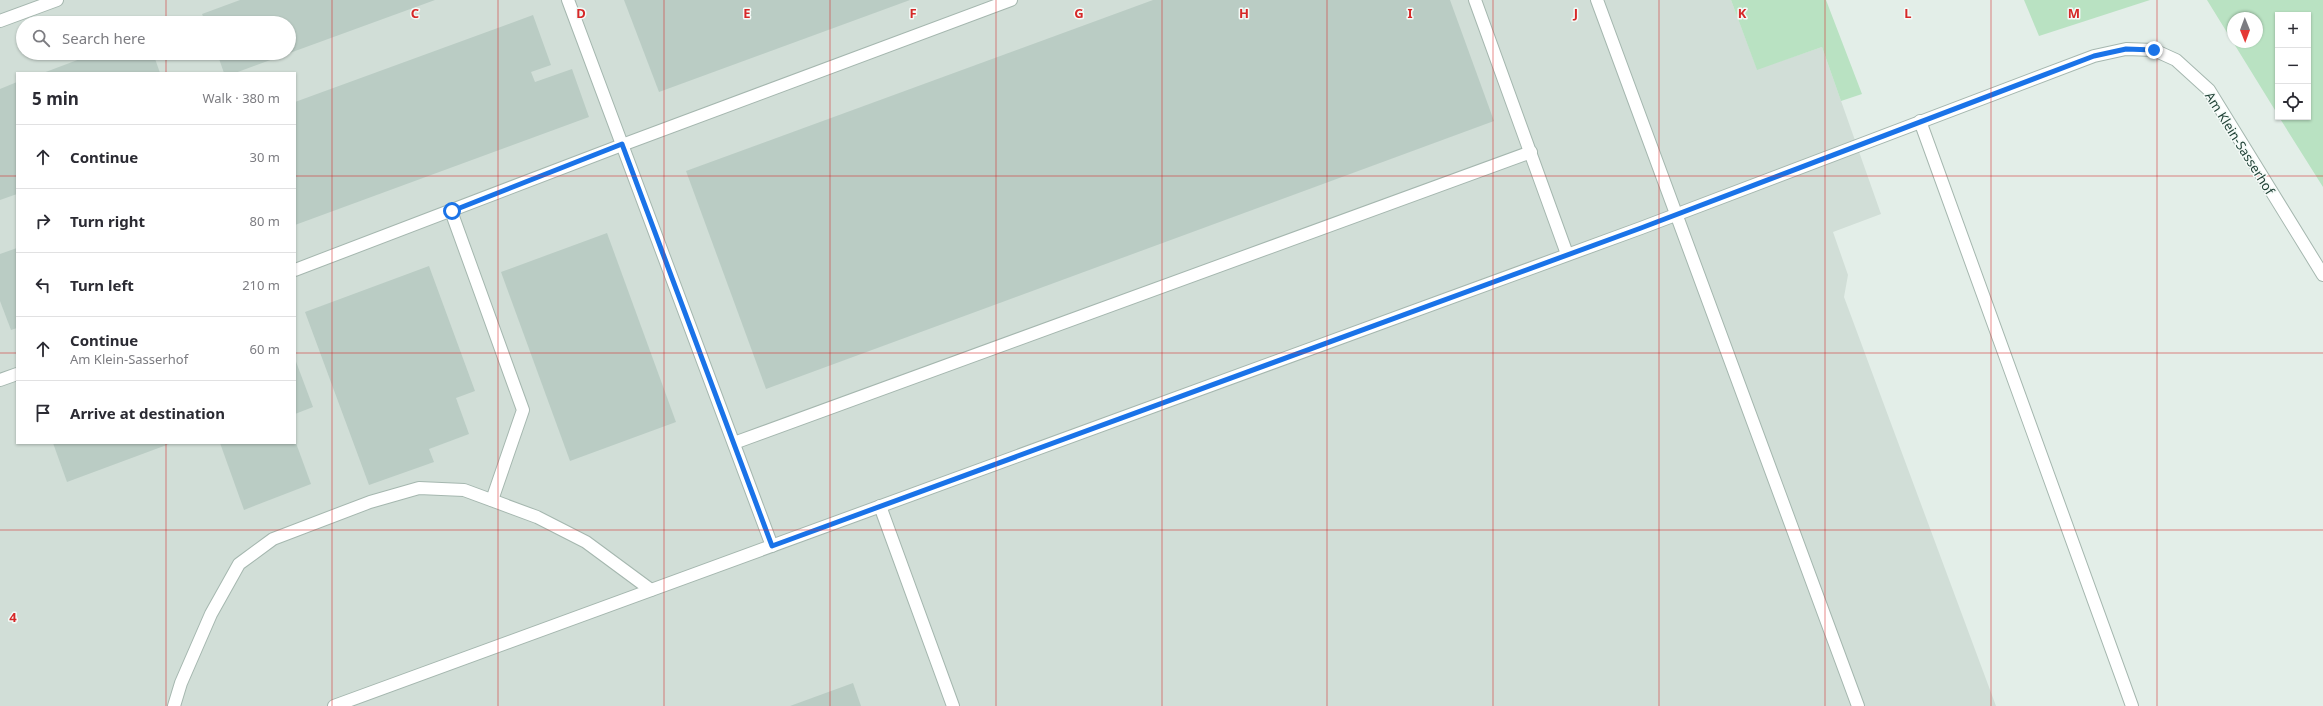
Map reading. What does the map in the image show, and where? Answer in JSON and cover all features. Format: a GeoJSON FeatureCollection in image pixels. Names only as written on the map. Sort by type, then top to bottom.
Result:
{"type":"FeatureCollection","features":[{"type":"Feature","properties":{"kind":"street"},"geometry":{"type":"LineString","coordinates":[[0,22],[57,0]]}},
{"type":"Feature","properties":{"kind":"street"},"geometry":{"type":"LineString","coordinates":[[568,0],[772,546]]}},
{"type":"Feature","properties":{"kind":"street"},"geometry":{"type":"LineString","coordinates":[[296,270],[452,211],[622,144],[1011,0]]}},
{"type":"Feature","properties":{"kind":"street"},"geometry":{"type":"LineString","coordinates":[[1475,0],[1567,254]]}},
{"type":"Feature","properties":{"kind":"street"},"geometry":{"type":"LineString","coordinates":[[1597,0],[1858,706]]}},
{"type":"Feature","properties":{"kind":"street","name":"Am Klein-Sasserhof"},"geometry":{"type":"LineString","coordinates":[[334,706],[1676,214],[2094,56],[2126,49],[2154,50],[2176,60],[2208,90],[2323,275]]}},
{"type":"Feature","properties":{"kind":"street"},"geometry":{"type":"LineString","coordinates":[[1920,121],[2132,706]]}},
{"type":"Feature","properties":{"kind":"street"},"geometry":{"type":"LineString","coordinates":[[734,443],[1531,152]]}},
{"type":"Feature","properties":{"kind":"street"},"geometry":{"type":"LineString","coordinates":[[452,211],[523,410],[492,500]]}},
{"type":"Feature","properties":{"kind":"street"},"geometry":{"type":"LineString","coordinates":[[0,380],[16,374]]}},
{"type":"Feature","properties":{"kind":"street"},"geometry":{"type":"LineString","coordinates":[[174,706],[181,683],[211,614],[240,564],[273,539],[370,502],[419,488],[464,490],[537,517],[586,542],[651,590]]}},
{"type":"Feature","properties":{"kind":"street"},"geometry":{"type":"LineString","coordinates":[[880,506],[953,706]]}},
{"type":"Feature","properties":{"kind":"shaded area"},"geometry":{"type":"Polygon","coordinates":[[[0,0],[1731,0],[1757,69],[1822,47],[1881,214],[1833,232],[1848,275],[1844,297],[1996,706],[0,706],[0,0]]]}},
{"type":"Feature","properties":{"kind":"green space"},"geometry":{"type":"Polygon","coordinates":[[[1731,0],[1826,0],[1862,94],[1841,101],[1822,47],[1757,70],[1731,0]]]}},
{"type":"Feature","properties":{"kind":"green space"},"geometry":{"type":"Polygon","coordinates":[[[2024,0],[2150,0],[2039,36],[2024,0]]]}},
{"type":"Feature","properties":{"kind":"green space"},"geometry":{"type":"Polygon","coordinates":[[[2207,0],[2323,0],[2323,187],[2281,120],[2311,120],[2311,12],[2275,12],[2275,110],[2237,48],[2263,48],[2263,12],[2227,12],[2227,32],[2207,0]]]}},
{"type":"Feature","properties":{"kind":"building"},"geometry":{"type":"Polygon","coordinates":[[[240,0],[435,0],[296,51],[296,16],[203,16],[202,14],[240,0]]]}},
{"type":"Feature","properties":{"kind":"building"},"geometry":{"type":"Polygon","coordinates":[[[624,0],[910,0],[659,92],[624,0]]]}},
{"type":"Feature","properties":{"kind":"building"},"geometry":{"type":"Polygon","coordinates":[[[1153,0],[1450,0],[1494,121],[766,389],[686,171],[1153,0]]]}},
{"type":"Feature","properties":{"kind":"building"},"geometry":{"type":"Polygon","coordinates":[[[533,15],[551,65],[531,72],[535,82],[572,69],[589,117],[296,225],[296,102],[533,15]]]}},
{"type":"Feature","properties":{"kind":"building"},"geometry":{"type":"Polygon","coordinates":[[[77,60],[155,60],[160,72],[46,72],[77,60]]]}},
{"type":"Feature","properties":{"kind":"building"},"geometry":{"type":"Polygon","coordinates":[[[219,60],[271,60],[238,72],[224,72],[219,60]]]}},
{"type":"Feature","properties":{"kind":"building"},"geometry":{"type":"Polygon","coordinates":[[[16,82],[16,194],[0,200],[0,89],[16,82]]]}},
{"type":"Feature","properties":{"kind":"building"},"geometry":{"type":"Polygon","coordinates":[[[607,233],[676,422],[570,461],[501,272],[607,233]]]}},
{"type":"Feature","properties":{"kind":"building"},"geometry":{"type":"Polygon","coordinates":[[[16,248],[16,328],[11,330],[0,301],[0,254],[16,248]]]}},
{"type":"Feature","properties":{"kind":"building"},"geometry":{"type":"Polygon","coordinates":[[[429,266],[475,391],[456,398],[469,434],[429,449],[434,462],[369,485],[305,312],[429,266]]]}},
{"type":"Feature","properties":{"kind":"building"},"geometry":{"type":"Polygon","coordinates":[[[296,362],[313,407],[296,414],[296,362]]]}},
{"type":"Feature","properties":{"kind":"building"},"geometry":{"type":"Polygon","coordinates":[[[296,443],[311,484],[244,510],[220,444],[296,443]]]}},
{"type":"Feature","properties":{"kind":"building"},"geometry":{"type":"Polygon","coordinates":[[[53,444],[169,444],[67,482],[53,444]]]}},
{"type":"Feature","properties":{"kind":"building"},"geometry":{"type":"Polygon","coordinates":[[[853,683],[861,706],[790,706],[853,683]]]}},
{"type":"Feature","properties":{"kind":"route"},"geometry":{"type":"LineString","coordinates":[[452,211],[622,144],[772,546],[1641,228],[2094,56],[2126,49],[2154,50]]}}]}
